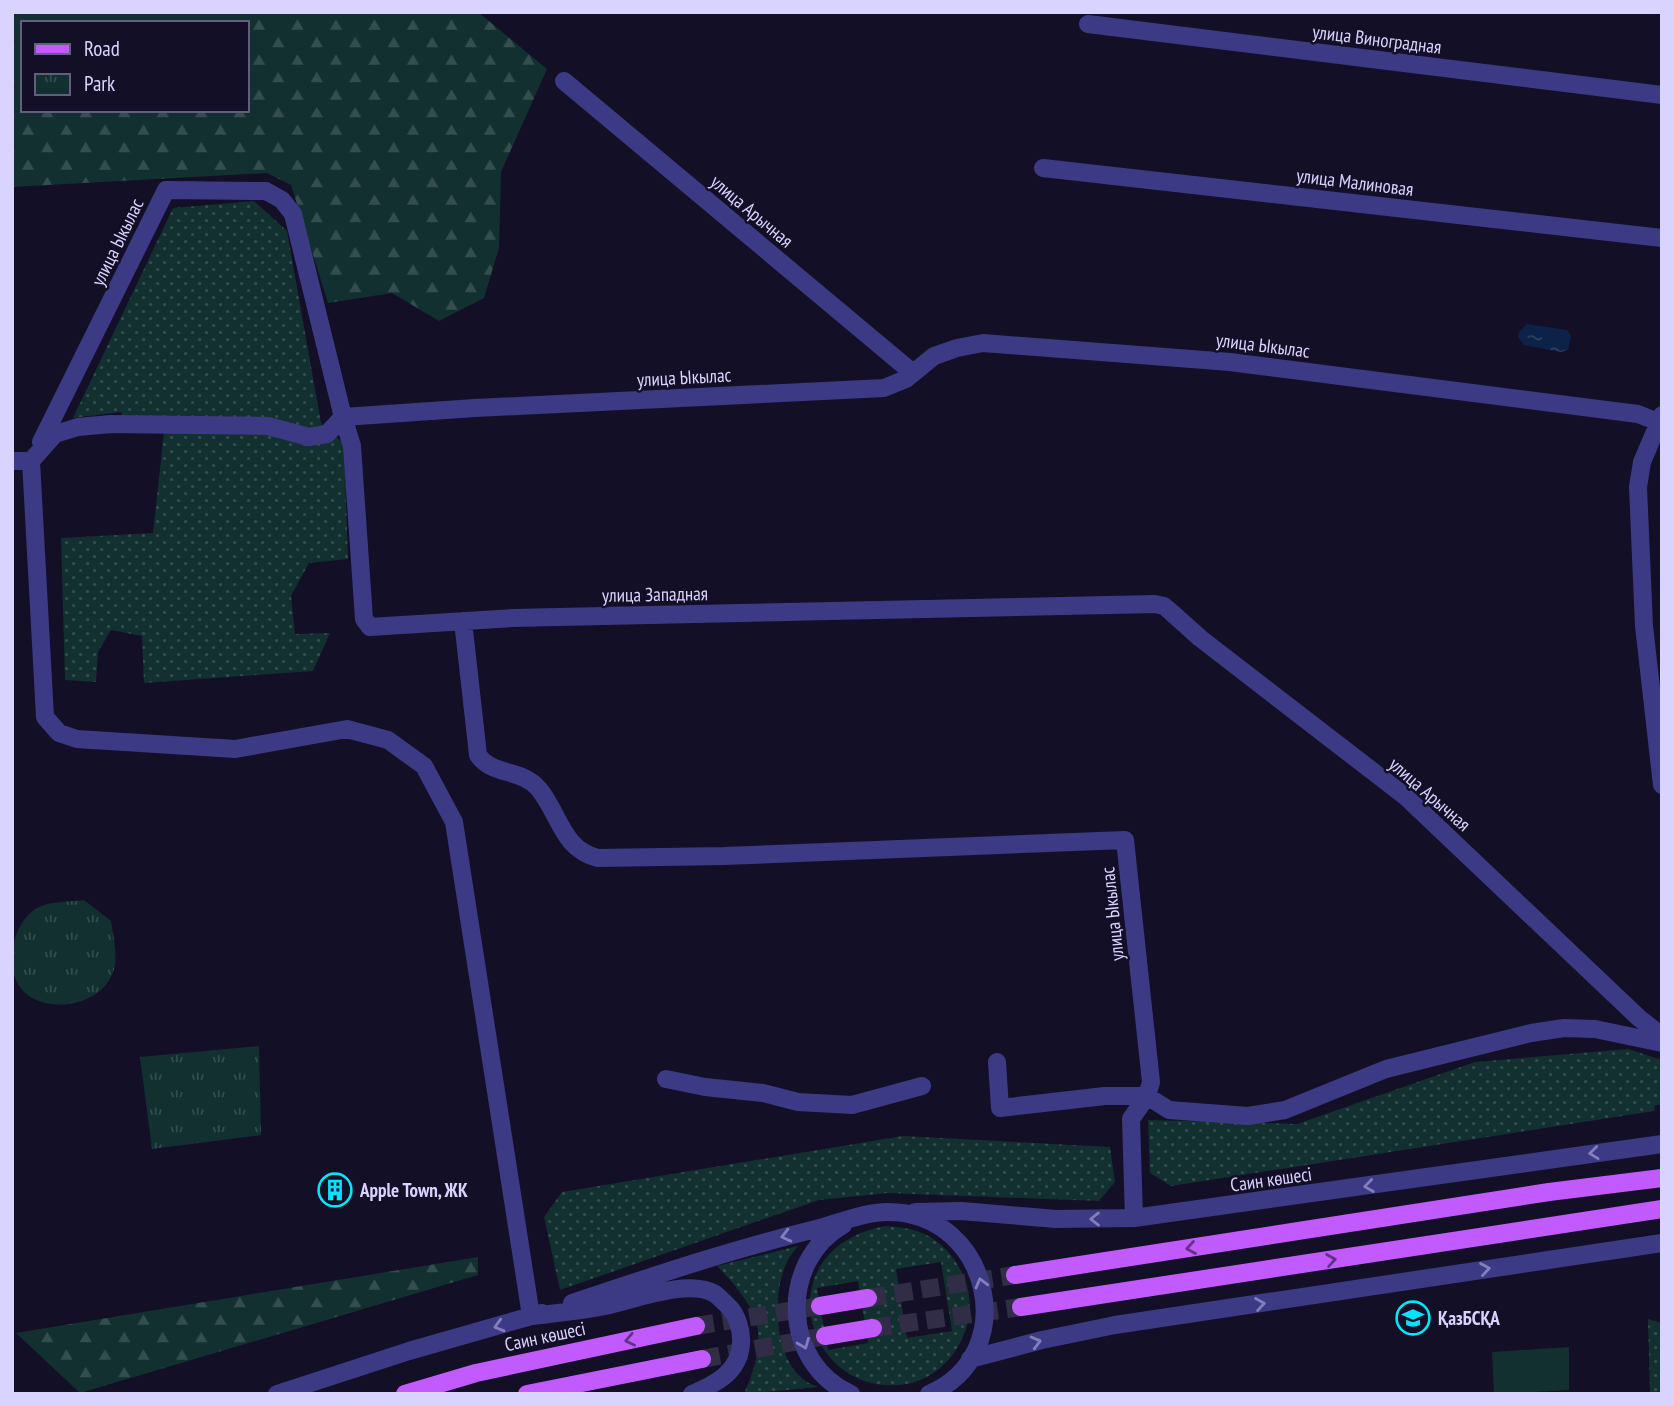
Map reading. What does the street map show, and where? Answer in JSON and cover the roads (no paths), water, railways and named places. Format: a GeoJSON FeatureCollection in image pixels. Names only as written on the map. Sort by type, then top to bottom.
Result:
{"type":"FeatureCollection","features":[{"type":"Feature","properties":{"kind":"main road"},"geometry":{"type":"LineString","coordinates":[[1015,1275],[1549,1192],[1662,1178]]}},
{"type":"Feature","properties":{"kind":"main road"},"geometry":{"type":"LineString","coordinates":[[1021,1307],[1662,1209]]}},
{"type":"Feature","properties":{"kind":"main road"},"geometry":{"type":"LineString","coordinates":[[820,1306],[868,1298]]}},
{"type":"Feature","properties":{"kind":"main road","name":"Саин көшесі"},"geometry":{"type":"LineString","coordinates":[[405,1394],[476,1373],[696,1326]]}},
{"type":"Feature","properties":{"kind":"main road"},"geometry":{"type":"LineString","coordinates":[[825,1336],[873,1328]]}},
{"type":"Feature","properties":{"kind":"main road"},"geometry":{"type":"LineString","coordinates":[[527,1394],[702,1359]]}},
{"type":"Feature","properties":{"kind":"street","name":"улица Виноградная"},"geometry":{"type":"LineString","coordinates":[[1088,24],[1662,95]]}},
{"type":"Feature","properties":{"kind":"street","name":"улица Арычная"},"geometry":{"type":"LineString","coordinates":[[564,80],[913,373]]}},
{"type":"Feature","properties":{"kind":"street","name":"улица Малиновая"},"geometry":{"type":"LineString","coordinates":[[1043,167],[1662,238]]}},
{"type":"Feature","properties":{"kind":"street","name":"улица Ыкылас"},"geometry":{"type":"LineString","coordinates":[[31,461],[166,190],[266,191],[282,200],[293,214],[343,417],[884,388],[906,379],[934,356],[983,343],[1230,362],[1660,418]]}},
{"type":"Feature","properties":{"kind":"street"},"geometry":{"type":"LineString","coordinates":[[343,417],[327,434],[309,437],[268,426],[111,424],[78,427],[55,434],[31,461],[45,717],[59,733],[77,738],[235,749],[347,729],[388,740],[424,766],[454,822],[531,1316]]}},
{"type":"Feature","properties":{"kind":"street","name":"улица Западная"},"geometry":{"type":"LineString","coordinates":[[343,417],[352,446],[364,619],[370,627],[541,617],[1155,604]]}},
{"type":"Feature","properties":{"kind":"street"},"geometry":{"type":"LineString","coordinates":[[1660,418],[1642,462],[1639,487],[1644,626],[1659,727],[1662,785]]}},
{"type":"Feature","properties":{"kind":"street"},"geometry":{"type":"LineString","coordinates":[[12,461],[31,461]]}},
{"type":"Feature","properties":{"kind":"street","name":"улица Арычная"},"geometry":{"type":"LineString","coordinates":[[1155,604],[1164,606],[1200,638],[1406,797],[1639,1018],[1662,1036]]}},
{"type":"Feature","properties":{"kind":"street","name":"улица Ыкылас"},"geometry":{"type":"LineString","coordinates":[[463,621],[478,755],[483,763],[491,767],[529,780],[539,790],[573,846],[586,855],[598,858],[724,856],[1125,840],[1151,1082],[1147,1097],[1131,1119],[1134,1218]]}},
{"type":"Feature","properties":{"kind":"street"},"geometry":{"type":"LineString","coordinates":[[997,1062],[1000,1108],[1105,1096],[1147,1097],[1169,1110],[1248,1116],[1285,1110],[1386,1069],[1531,1033],[1564,1028],[1595,1029],[1662,1043]]}},
{"type":"Feature","properties":{"kind":"street"},"geometry":{"type":"LineString","coordinates":[[666,1079],[705,1087],[762,1093],[798,1102],[852,1105],[922,1086]]}},
{"type":"Feature","properties":{"kind":"street","name":"Саин көшесі"},"geometry":{"type":"LineString","coordinates":[[884,1212],[961,1211],[1056,1219],[1134,1218],[1662,1144]]}},
{"type":"Feature","properties":{"kind":"street"},"geometry":{"type":"LineString","coordinates":[[278,1394],[410,1351],[531,1316],[747,1245],[884,1212],[918,1216],[947,1231],[970,1255],[979,1275],[985,1296],[985,1318],[980,1339],[954,1394]]}},
{"type":"Feature","properties":{"kind":"street"},"geometry":{"type":"LineString","coordinates":[[848,1392],[823,1374],[808,1355],[799,1333],[796,1310],[798,1286],[812,1254],[824,1240],[852,1220]]}},
{"type":"Feature","properties":{"kind":"street"},"geometry":{"type":"LineString","coordinates":[[929,1394],[948,1383],[965,1366],[1042,1340],[1115,1325],[1662,1243]]}},
{"type":"Feature","properties":{"kind":"street"},"geometry":{"type":"LineString","coordinates":[[531,1316],[603,1307],[678,1289],[700,1289],[714,1294],[731,1309],[739,1325],[741,1342],[738,1356],[728,1374],[713,1385],[692,1394]]}},
{"type":"Feature","properties":{"kind":"street"},"geometry":{"type":"LineString","coordinates":[[820,1394],[848,1392]]}},
{"type":"Feature","properties":{"kind":"water"},"geometry":{"type":"Polygon","coordinates":[[[1527,324],[1567,330],[1571,336],[1568,350],[1561,352],[1524,345],[1518,337],[1527,324]]]}},
{"type":"Feature","properties":{"kind":"tunnel"},"geometry":{"type":"LineString","coordinates":[[868,1298],[1015,1275]]}},
{"type":"Feature","properties":{"kind":"tunnel"},"geometry":{"type":"LineString","coordinates":[[696,1326],[820,1306]]}},
{"type":"Feature","properties":{"kind":"tunnel"},"geometry":{"type":"LineString","coordinates":[[873,1328],[1021,1307]]}},
{"type":"Feature","properties":{"kind":"tunnel"},"geometry":{"type":"LineString","coordinates":[[702,1359],[825,1336]]}},
{"type":"Feature","properties":{"kind":"place","name":"Apple Town, ЖК"},"geometry":{"type":"Point","coordinates":[335,1190]}},
{"type":"Feature","properties":{"kind":"place","name":"ҚазБСҚА"},"geometry":{"type":"Point","coordinates":[1413,1318]}}]}
